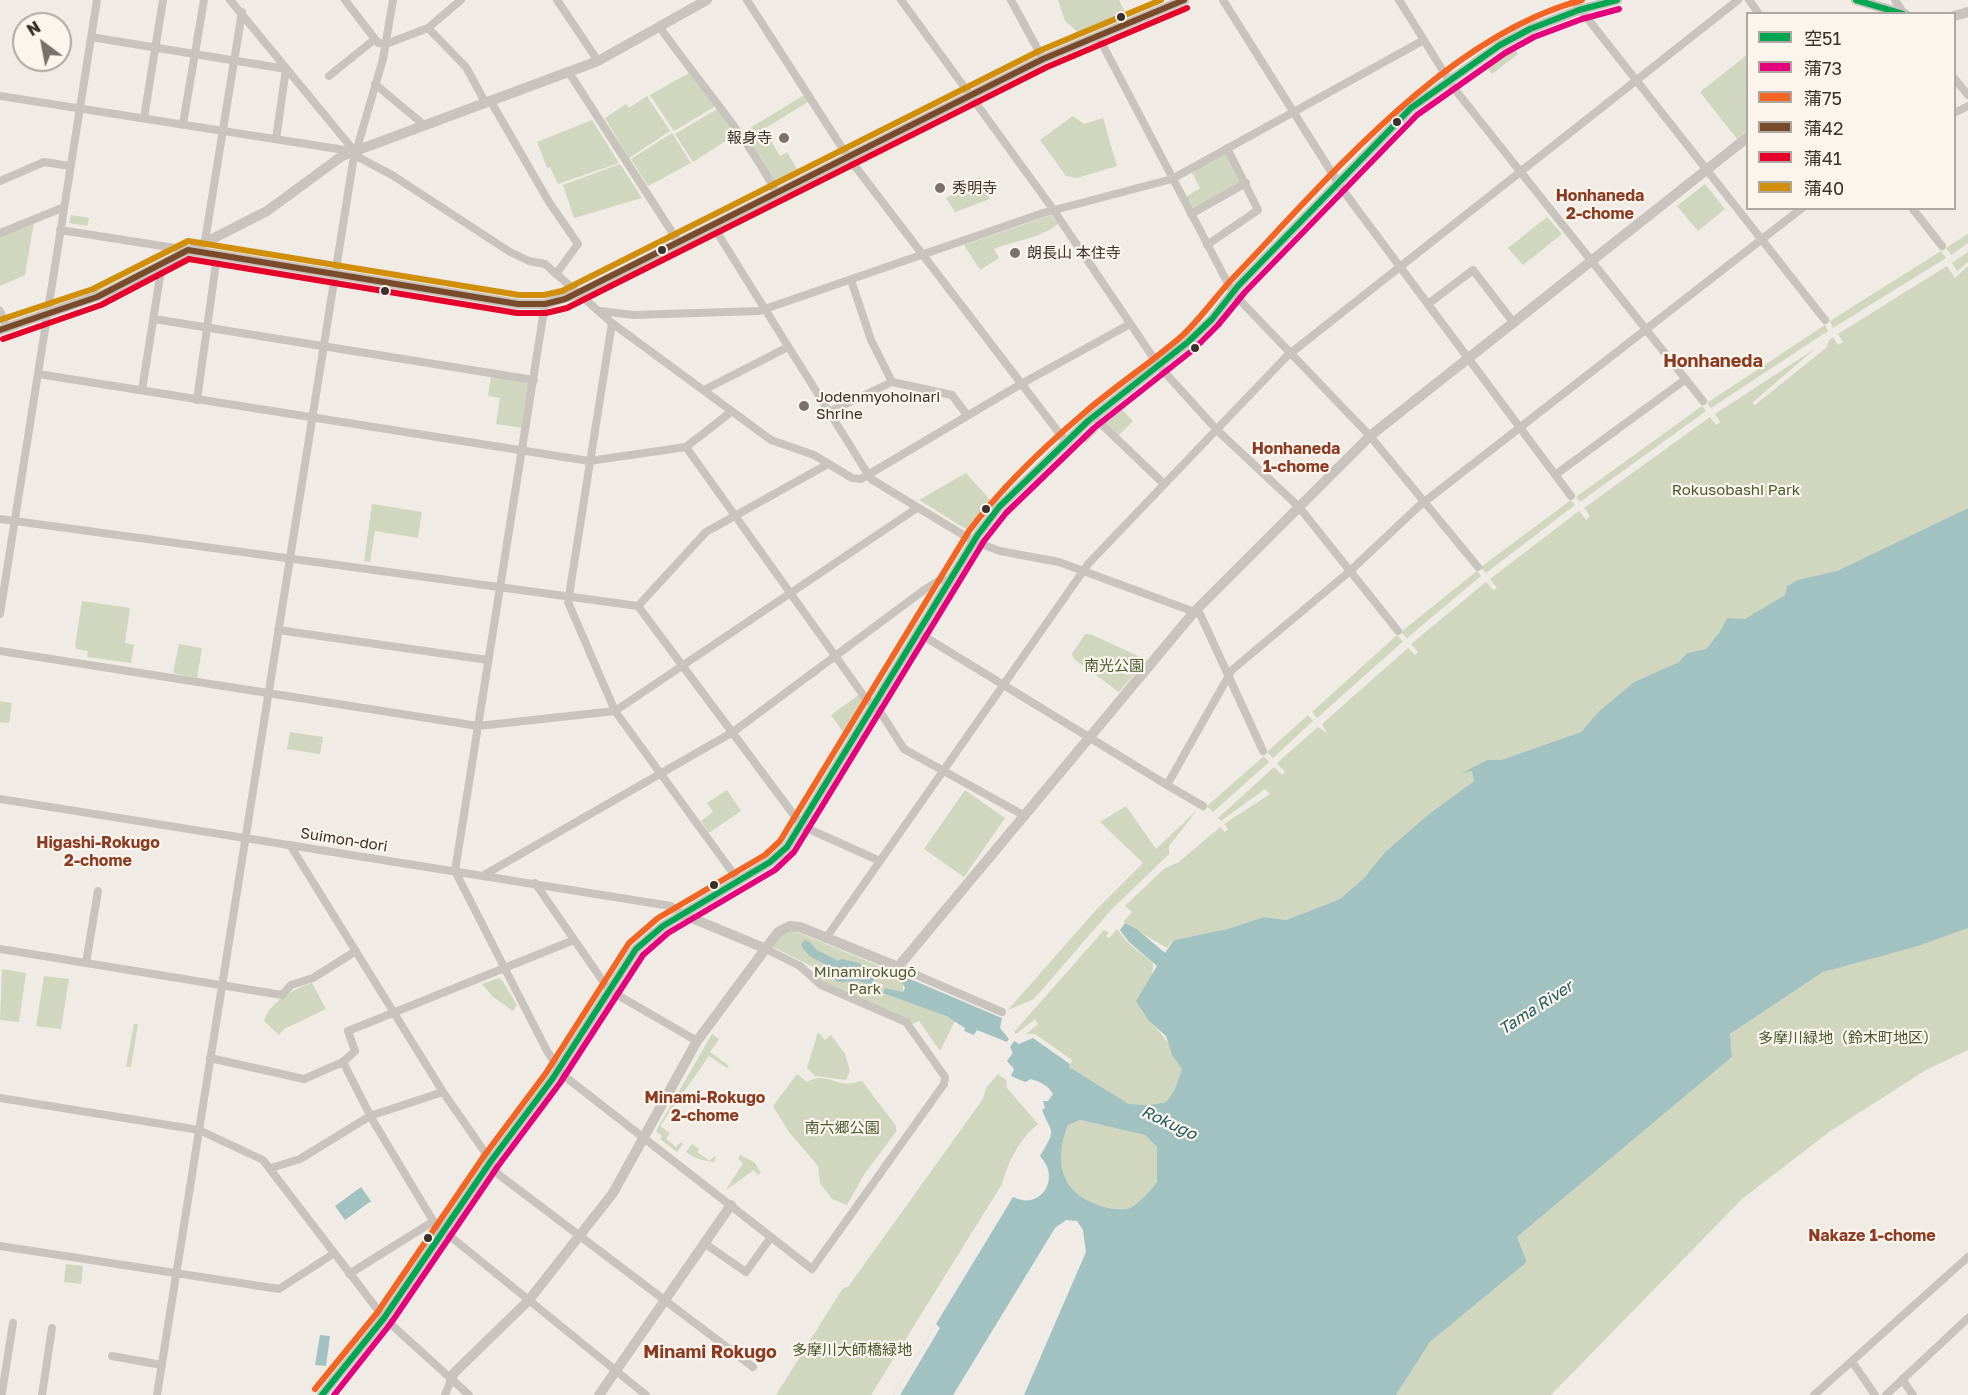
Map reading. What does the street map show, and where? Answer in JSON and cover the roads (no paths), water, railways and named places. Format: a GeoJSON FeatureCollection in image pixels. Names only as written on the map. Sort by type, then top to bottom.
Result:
{"type":"FeatureCollection","features":[{"type":"Feature","properties":{"kind":"street"},"geometry":{"type":"LineString","coordinates":[[0,614],[62,208],[97,0]]}},
{"type":"Feature","properties":{"kind":"street"},"geometry":{"type":"LineString","coordinates":[[144,118],[163,0]]}},
{"type":"Feature","properties":{"kind":"street"},"geometry":{"type":"LineString","coordinates":[[183,124],[204,0]]}},
{"type":"Feature","properties":{"kind":"street"},"geometry":{"type":"LineString","coordinates":[[230,0],[360,158],[392,175],[510,252],[529,261],[545,264],[580,292],[612,323],[771,440],[814,455],[857,480],[1021,384],[1130,324]]}},
{"type":"Feature","properties":{"kind":"street"},"geometry":{"type":"LineString","coordinates":[[345,0],[378,43],[386,44],[428,28],[461,0]]}},
{"type":"Feature","properties":{"kind":"street"},"geometry":{"type":"LineString","coordinates":[[157,1395],[322,345],[356,152],[386,44],[393,0]]}},
{"type":"Feature","properties":{"kind":"street"},"geometry":{"type":"LineString","coordinates":[[557,0],[598,61]]}},
{"type":"Feature","properties":{"kind":"street"},"geometry":{"type":"LineString","coordinates":[[0,310],[4,329],[106,293],[267,211],[337,159],[598,61],[707,0]]}},
{"type":"Feature","properties":{"kind":"street"},"geometry":{"type":"LineString","coordinates":[[747,0],[848,158],[1066,442]]}},
{"type":"Feature","properties":{"kind":"street"},"geometry":{"type":"LineString","coordinates":[[914,0],[904,3],[1053,211],[1159,366],[1217,430],[1299,507],[1398,631]]}},
{"type":"Feature","properties":{"kind":"street"},"geometry":{"type":"LineString","coordinates":[[1011,0],[1043,59]]}},
{"type":"Feature","properties":{"kind":"street"},"geometry":{"type":"LineString","coordinates":[[60,230],[518,304],[545,304],[580,292],[1043,59],[1184,0]]}},
{"type":"Feature","properties":{"kind":"street"},"geometry":{"type":"LineString","coordinates":[[1223,0],[1338,182],[1571,496]]}},
{"type":"Feature","properties":{"kind":"street"},"geometry":{"type":"LineString","coordinates":[[1399,0],[1448,80],[1703,401]]}},
{"type":"Feature","properties":{"kind":"street"},"geometry":{"type":"LineString","coordinates":[[322,1395],[384,1318],[491,1161],[558,1069],[636,949],[682,914],[770,862],[787,847],[802,826],[873,704],[973,541],[999,507],[1094,417],[1159,366],[1212,319],[1233,293],[1397,121],[1448,80],[1500,45],[1576,5],[1617,0]]}},
{"type":"Feature","properties":{"kind":"street"},"geometry":{"type":"LineString","coordinates":[[826,938],[1083,572],[1291,352],[1738,0]]}},
{"type":"Feature","properties":{"kind":"street"},"geometry":{"type":"LineString","coordinates":[[1856,0],[1900,12]]}},
{"type":"Feature","properties":{"kind":"street"},"geometry":{"type":"LineString","coordinates":[[1576,5],[1825,320]]}},
{"type":"Feature","properties":{"kind":"street"},"geometry":{"type":"LineString","coordinates":[[205,241],[242,12]]}},
{"type":"Feature","properties":{"kind":"street"},"geometry":{"type":"LineString","coordinates":[[659,26],[687,68],[713,96],[777,194]]}},
{"type":"Feature","properties":{"kind":"street"},"geometry":{"type":"LineString","coordinates":[[428,28],[466,67],[549,202],[578,244],[556,274]]}},
{"type":"Feature","properties":{"kind":"street"},"geometry":{"type":"LineString","coordinates":[[1098,36],[1233,293],[1370,436],[1478,567]]}},
{"type":"Feature","properties":{"kind":"street"},"geometry":{"type":"LineString","coordinates":[[91,37],[195,52],[286,69]]}},
{"type":"Feature","properties":{"kind":"street"},"geometry":{"type":"LineString","coordinates":[[600,311],[633,315],[764,309],[1053,211],[1172,178],[1424,40]]}},
{"type":"Feature","properties":{"kind":"street"},"geometry":{"type":"LineString","coordinates":[[329,76],[370,43]]}},
{"type":"Feature","properties":{"kind":"street"},"geometry":{"type":"LineString","coordinates":[[276,139],[286,69]]}},
{"type":"Feature","properties":{"kind":"street"},"geometry":{"type":"LineString","coordinates":[[567,71],[679,243]]}},
{"type":"Feature","properties":{"kind":"street"},"geometry":{"type":"LineString","coordinates":[[1956,80],[1968,95]]}},
{"type":"Feature","properties":{"kind":"street"},"geometry":{"type":"LineString","coordinates":[[375,84],[424,125]]}},
{"type":"Feature","properties":{"kind":"street"},"geometry":{"type":"LineString","coordinates":[[0,96],[356,152]]}},
{"type":"Feature","properties":{"kind":"street"},"geometry":{"type":"LineString","coordinates":[[898,968],[1194,612],[1370,436],[1746,139]]}},
{"type":"Feature","properties":{"kind":"street"},"geometry":{"type":"LineString","coordinates":[[1208,245],[1258,210],[1227,148]]}},
{"type":"Feature","properties":{"kind":"street"},"geometry":{"type":"LineString","coordinates":[[0,181],[44,162],[70,166]]}},
{"type":"Feature","properties":{"kind":"street"},"geometry":{"type":"LineString","coordinates":[[1191,214],[1246,183]]}},
{"type":"Feature","properties":{"kind":"street"},"geometry":{"type":"LineString","coordinates":[[0,233],[62,208]]}},
{"type":"Feature","properties":{"kind":"street"},"geometry":{"type":"LineString","coordinates":[[1167,785],[1228,675],[1350,571],[1424,502],[1800,210]]}},
{"type":"Feature","properties":{"kind":"street"},"geometry":{"type":"LineString","coordinates":[[1914,210],[1942,246]]}},
{"type":"Feature","properties":{"kind":"street"},"geometry":{"type":"LineString","coordinates":[[713,226],[871,479],[973,541],[1000,551],[1059,562],[1200,614],[1263,751]]}},
{"type":"Feature","properties":{"kind":"street"},"geometry":{"type":"LineString","coordinates":[[197,400],[217,256]]}},
{"type":"Feature","properties":{"kind":"street"},"geometry":{"type":"LineString","coordinates":[[142,390],[162,264]]}},
{"type":"Feature","properties":{"kind":"street"},"geometry":{"type":"LineString","coordinates":[[1428,304],[1473,270],[1513,322]]}},
{"type":"Feature","properties":{"kind":"street"},"geometry":{"type":"LineString","coordinates":[[851,280],[871,340],[892,382]]}},
{"type":"Feature","properties":{"kind":"street"},"geometry":{"type":"LineString","coordinates":[[545,304],[455,871],[558,1069],[812,1269],[944,1084],[945,1077],[906,1022],[820,985],[800,966],[764,948],[682,914]]}},
{"type":"Feature","properties":{"kind":"street"},"geometry":{"type":"LineString","coordinates":[[153,319],[534,380]]}},
{"type":"Feature","properties":{"kind":"street"},"geometry":{"type":"LineString","coordinates":[[612,323],[568,602],[615,711],[738,880]]}},
{"type":"Feature","properties":{"kind":"street"},"geometry":{"type":"LineString","coordinates":[[704,390],[788,347]]}},
{"type":"Feature","properties":{"kind":"street"},"geometry":{"type":"LineString","coordinates":[[38,374],[589,461],[686,447],[731,412]]}},
{"type":"Feature","properties":{"kind":"street"},"geometry":{"type":"LineString","coordinates":[[1555,475],[1686,379]]}},
{"type":"Feature","properties":{"kind":"street"},"geometry":{"type":"LineString","coordinates":[[829,412],[892,382],[952,395],[967,416]]}},
{"type":"Feature","properties":{"kind":"street"},"geometry":{"type":"LineString","coordinates":[[1094,417],[1164,484]]}},
{"type":"Feature","properties":{"kind":"street"},"geometry":{"type":"LineString","coordinates":[[686,447],[904,749],[1025,816]]}},
{"type":"Feature","properties":{"kind":"street"},"geometry":{"type":"LineString","coordinates":[[638,606],[706,532],[828,464]]}},
{"type":"Feature","properties":{"kind":"street"},"geometry":{"type":"LineString","coordinates":[[0,651],[478,726],[615,711],[684,667],[917,508]]}},
{"type":"Feature","properties":{"kind":"street"},"geometry":{"type":"LineString","coordinates":[[0,519],[638,606],[802,826],[880,861]]}},
{"type":"Feature","properties":{"kind":"street"},"geometry":{"type":"LineString","coordinates":[[484,875],[733,732],[924,590],[941,579],[948,582]]}},
{"type":"Feature","properties":{"kind":"street"},"geometry":{"type":"LineString","coordinates":[[278,630],[488,660]]}},
{"type":"Feature","properties":{"kind":"street"},"geometry":{"type":"LineString","coordinates":[[917,632],[1203,806]]}},
{"type":"Feature","properties":{"kind":"street","name":"Suimon-dori"},"geometry":{"type":"LineString","coordinates":[[0,799],[536,882],[671,906],[682,914]]}},
{"type":"Feature","properties":{"kind":"street"},"geometry":{"type":"LineString","coordinates":[[290,845],[395,1011],[443,1092],[491,1161],[494,1171],[753,1366]]}},
{"type":"Feature","properties":{"kind":"street"},"geometry":{"type":"LineString","coordinates":[[536,882],[609,990],[697,1041]]}},
{"type":"Feature","properties":{"kind":"street"},"geometry":{"type":"LineString","coordinates":[[86,963],[98,891]]}},
{"type":"Feature","properties":{"kind":"street"},"geometry":{"type":"LineString","coordinates":[[445,1395],[454,1373],[529,1300],[613,1193],[642,1136],[697,1041],[778,932],[790,926],[800,927],[1002,1012]]}},
{"type":"Feature","properties":{"kind":"street"},"geometry":{"type":"LineString","coordinates":[[210,1058],[304,1079],[343,1062],[355,1051],[348,1031],[574,940]]}},
{"type":"Feature","properties":{"kind":"street"},"geometry":{"type":"LineString","coordinates":[[0,949],[221,983],[282,995],[291,985],[313,978],[356,951]]}},
{"type":"Feature","properties":{"kind":"street"},"geometry":{"type":"LineString","coordinates":[[343,1062],[370,1116],[434,1221],[646,1395]]}},
{"type":"Feature","properties":{"kind":"street"},"geometry":{"type":"LineString","coordinates":[[271,1168],[300,1159],[370,1116],[443,1092]]}},
{"type":"Feature","properties":{"kind":"street"},"geometry":{"type":"LineString","coordinates":[[0,1098],[199,1130],[252,1154],[271,1168],[333,1254],[384,1318],[469,1395]]}},
{"type":"Feature","properties":{"kind":"street"},"geometry":{"type":"LineString","coordinates":[[599,1395],[731,1205]]}},
{"type":"Feature","properties":{"kind":"street"},"geometry":{"type":"LineString","coordinates":[[349,1274],[434,1221]]}},
{"type":"Feature","properties":{"kind":"street"},"geometry":{"type":"LineString","coordinates":[[705,1244],[746,1272],[771,1237]]}},
{"type":"Feature","properties":{"kind":"street"},"geometry":{"type":"LineString","coordinates":[[0,1246],[279,1289],[333,1254]]}},
{"type":"Feature","properties":{"kind":"street"},"geometry":{"type":"LineString","coordinates":[[1814,1395],[1966,1262]]}},
{"type":"Feature","properties":{"kind":"street"},"geometry":{"type":"LineString","coordinates":[[1886,1395],[1968,1318]]}},
{"type":"Feature","properties":{"kind":"street"},"geometry":{"type":"LineString","coordinates":[[11,1395],[1,1393],[14,1323]]}},
{"type":"Feature","properties":{"kind":"street"},"geometry":{"type":"LineString","coordinates":[[42,1395],[52,1328]]}},
{"type":"Feature","properties":{"kind":"street"},"geometry":{"type":"LineString","coordinates":[[112,1356],[162,1365]]}},
{"type":"Feature","properties":{"kind":"street"},"geometry":{"type":"LineString","coordinates":[[1853,1363],[1875,1395]]}},
{"type":"Feature","properties":{"kind":"street"},"geometry":{"type":"LineString","coordinates":[[1902,1379],[1913,1395]]}},
{"type":"Feature","properties":{"kind":"water","name":"Tama River"},"geometry":{"type":"Polygon","coordinates":[[[1968,508],[1968,928],[1918,946],[1823,972],[1730,1034],[1732,1057],[1517,1237],[1527,1262],[1430,1342],[1396,1395],[1024,1395],[1086,1252],[1083,1230],[1077,1221],[1066,1220],[1055,1228],[953,1395],[893,1395],[1013,1197],[1032,1200],[1045,1190],[1048,1183],[1049,1174],[1040,1156],[1049,1141],[1051,1132],[1042,1110],[1045,1108],[1043,1101],[1048,1101],[1053,1094],[1038,1081],[1031,1079],[1025,1082],[1011,1076],[1014,1069],[1007,1061],[1013,1053],[1010,1047],[1014,1041],[1019,1044],[1033,1038],[1070,1064],[1069,1067],[1129,1104],[1149,1105],[1166,1102],[1174,1091],[1182,1069],[1172,1055],[1166,1036],[1149,1021],[1136,1001],[1157,966],[1129,942],[1120,930],[1125,923],[1138,930],[1165,953],[1173,941],[1179,939],[1227,929],[1264,917],[1286,920],[1340,899],[1364,878],[1385,852],[1429,814],[1474,781],[1472,771],[1462,773],[1487,760],[1501,760],[1581,732],[1598,712],[1634,682],[1679,662],[1687,653],[1706,649],[1727,618],[1745,619],[1785,595],[1787,586],[1798,580],[1837,571],[1968,508]],[[1080,1120],[1068,1125],[1061,1150],[1061,1162],[1068,1183],[1075,1192],[1098,1205],[1118,1209],[1134,1206],[1157,1182],[1157,1147],[1145,1135],[1080,1120]]]}},
{"type":"Feature","properties":{"kind":"water"},"geometry":{"type":"Polygon","coordinates":[[[842,959],[859,963],[874,979],[871,985],[858,981],[837,982],[830,972],[833,963],[842,959]]]}},
{"type":"Feature","properties":{"kind":"water"},"geometry":{"type":"Polygon","coordinates":[[[903,976],[1002,1018],[1000,1028],[1009,1039],[1007,1042],[977,1030],[974,1035],[964,1031],[965,1028],[946,1016],[883,993],[885,988],[903,992],[905,988],[901,980],[903,976]]]}},
{"type":"Feature","properties":{"kind":"water"},"geometry":{"type":"Polygon","coordinates":[[[361,1187],[371,1201],[345,1220],[335,1206],[361,1187]]]}},
{"type":"Feature","properties":{"kind":"water"},"geometry":{"type":"Polygon","coordinates":[[[320,1335],[330,1336],[326,1366],[315,1365],[320,1335]]]}},
{"type":"Feature","properties":{"kind":"waterway","name":"Rokugo"},"geometry":{"type":"LineString","coordinates":[[806,945],[813,953],[833,963]]}},
{"type":"Feature","properties":{"kind":"place","name":"報身寺"},"geometry":{"type":"Point","coordinates":[784,138]}},
{"type":"Feature","properties":{"kind":"place","name":"秀明寺"},"geometry":{"type":"Point","coordinates":[940,188]}},
{"type":"Feature","properties":{"kind":"place","name":"朗長山 本住寺"},"geometry":{"type":"Point","coordinates":[1015,253]}},
{"type":"Feature","properties":{"kind":"place","name":"Jodenmyohoinari Shrine"},"geometry":{"type":"Point","coordinates":[804,406]}},
{"type":"Feature","properties":{"kind":"district","name":"Honhaneda 2-chome"},"geometry":{"type":"Point","coordinates":[1600,205]}},
{"type":"Feature","properties":{"kind":"district","name":"Honhaneda"},"geometry":{"type":"Point","coordinates":[1713,361]}},
{"type":"Feature","properties":{"kind":"district","name":"Honhaneda 1-chome"},"geometry":{"type":"Point","coordinates":[1296,458]}},
{"type":"Feature","properties":{"kind":"district","name":"Higashi-Rokugo 2-chome"},"geometry":{"type":"Point","coordinates":[98,852]}},
{"type":"Feature","properties":{"kind":"district","name":"Minami-Rokugo 2-chome"},"geometry":{"type":"Point","coordinates":[705,1107]}},
{"type":"Feature","properties":{"kind":"district","name":"Nakaze 1-chome"},"geometry":{"type":"Point","coordinates":[1872,1236]}},
{"type":"Feature","properties":{"kind":"district","name":"Minami Rokugo"},"geometry":{"type":"Point","coordinates":[710,1352]}},
{"type":"Feature","properties":{"kind":"park label","name":"Rokusobashi Park"},"geometry":{"type":"Point","coordinates":[1736,490]}},
{"type":"Feature","properties":{"kind":"park label","name":"南光公園"},"geometry":{"type":"Point","coordinates":[1114,666]}},
{"type":"Feature","properties":{"kind":"park label","name":"Minamirokugō Park"},"geometry":{"type":"Point","coordinates":[865,980]}},
{"type":"Feature","properties":{"kind":"park label","name":"多摩川緑地（鈴木町地区）"},"geometry":{"type":"Point","coordinates":[1848,1038]}},
{"type":"Feature","properties":{"kind":"park label","name":"南六郷公園"},"geometry":{"type":"Point","coordinates":[842,1128]}},
{"type":"Feature","properties":{"kind":"park label","name":"多摩川大師橋緑地"},"geometry":{"type":"Point","coordinates":[852,1350]}}]}
